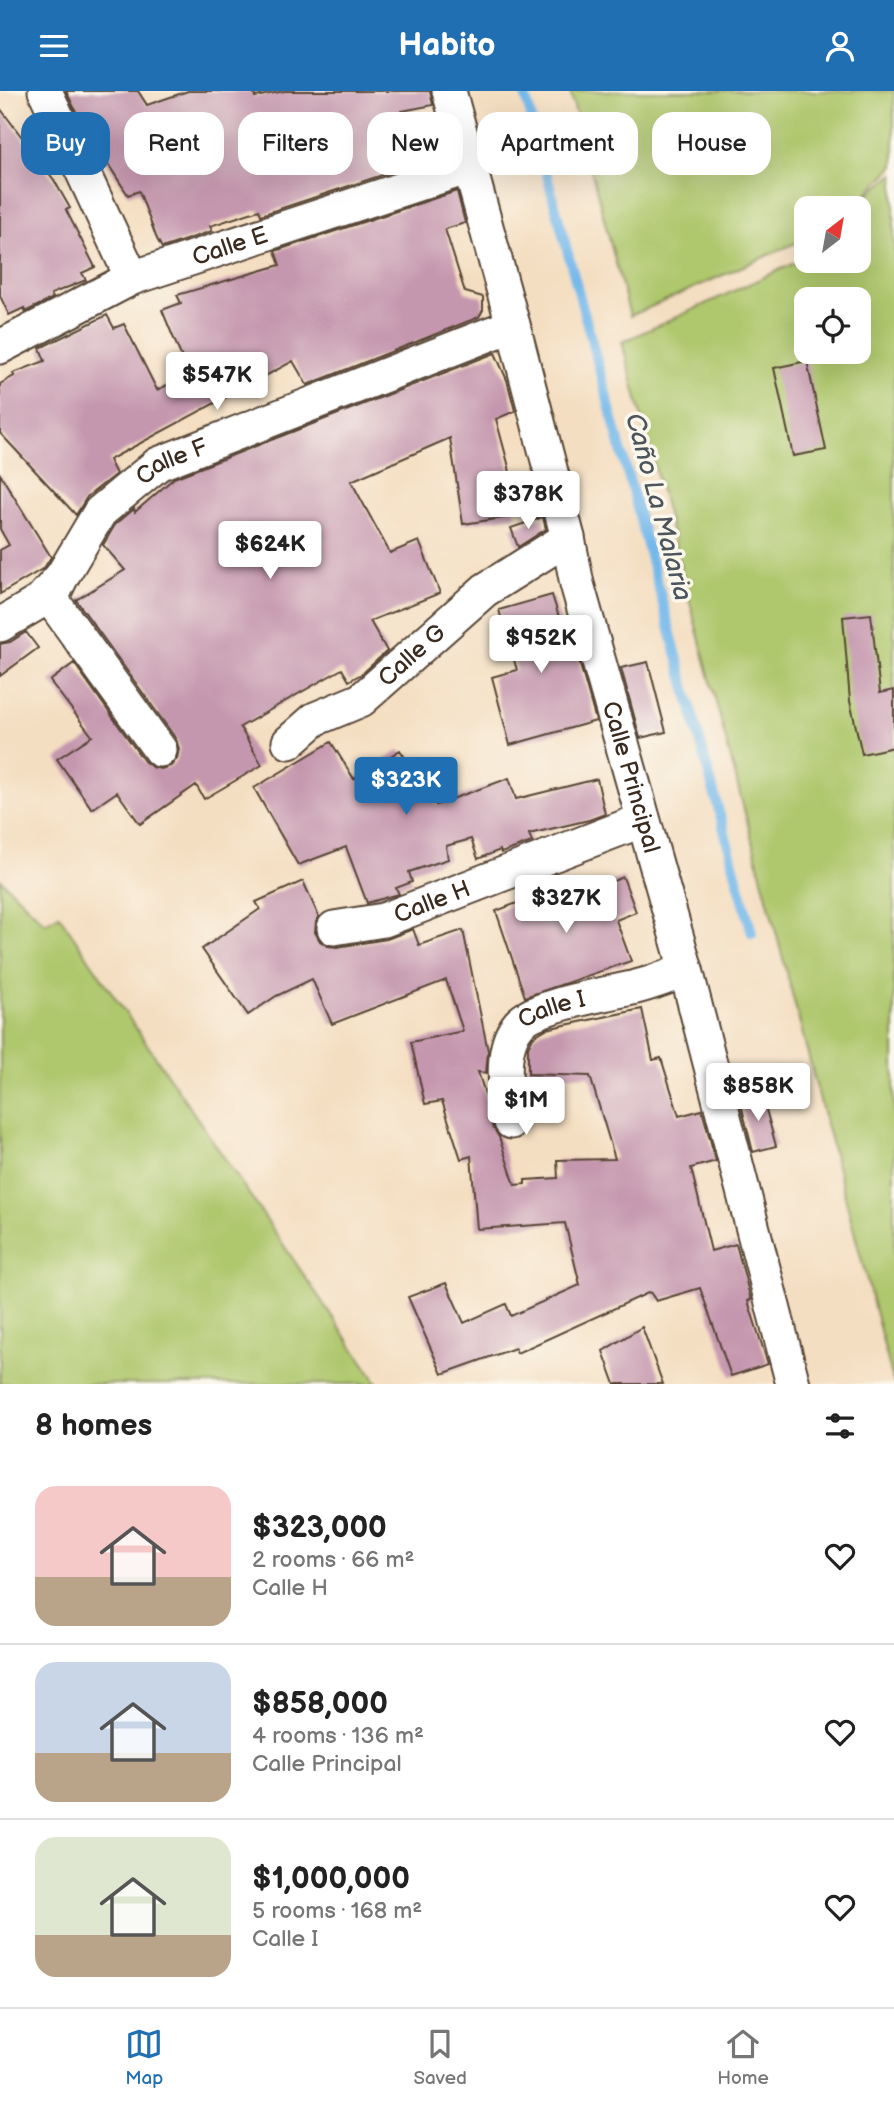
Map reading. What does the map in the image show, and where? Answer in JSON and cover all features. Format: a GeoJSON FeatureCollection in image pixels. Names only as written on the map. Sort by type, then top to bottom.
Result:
{"type":"FeatureCollection","features":[{"type":"Feature","properties":{"kind":"street"},"geometry":{"type":"LineString","coordinates":[[45,91],[132,278]]}},
{"type":"Feature","properties":{"kind":"street","name":"Calle Principal"},"geometry":{"type":"LineString","coordinates":[[449,91],[513,325],[568,538],[577,584],[686,970],[793,1384]]}},
{"type":"Feature","properties":{"kind":"street","name":"Calle E"},"geometry":{"type":"LineString","coordinates":[[0,347],[132,278],[470,167]]}},
{"type":"Feature","properties":{"kind":"street","name":"Calle F"},"geometry":{"type":"LineString","coordinates":[[0,625],[39,602],[62,576],[100,512],[158,464],[513,325]]}},
{"type":"Feature","properties":{"kind":"street","name":"Calle G"},"geometry":{"type":"LineString","coordinates":[[289,742],[315,719],[361,700],[485,590],[568,538]]}},
{"type":"Feature","properties":{"kind":"street"},"geometry":{"type":"LineString","coordinates":[[62,576],[51,599],[160,750]]}},
{"type":"Feature","properties":{"kind":"street","name":"Calle H"},"geometry":{"type":"LineString","coordinates":[[334,927],[384,920],[643,820]]}},
{"type":"Feature","properties":{"kind":"street","name":"Calle I"},"geometry":{"type":"LineString","coordinates":[[511,1122],[504,1083],[510,1041],[520,1023],[539,1010],[639,986],[686,970]]}},
{"type":"Feature","properties":{"kind":"green space"},"geometry":{"type":"Polygon","coordinates":[[[570,91],[894,91],[894,166],[864,196],[794,196],[794,244],[630,316],[592,175],[638,175],[638,112],[576,112],[570,91]]]}},
{"type":"Feature","properties":{"kind":"green space"},"geometry":{"type":"Polygon","coordinates":[[[894,174],[894,1384],[622,342],[794,263],[794,273],[872,273],[872,196],[866,196],[894,174]]]}},
{"type":"Feature","properties":{"kind":"green space"},"geometry":{"type":"Polygon","coordinates":[[[0,879],[45,923],[59,915],[378,1384],[0,1384],[0,879]]]}},
{"type":"Feature","properties":{"kind":"building"},"geometry":{"type":"Polygon","coordinates":[[[66,91],[138,91],[147,105],[188,91],[253,91],[255,97],[284,91],[430,91],[433,105],[402,112],[367,112],[367,175],[382,175],[261,215],[259,210],[210,226],[212,231],[162,248],[139,191],[128,195],[110,167],[110,112],[76,112],[66,91]]]}},
{"type":"Feature","properties":{"kind":"building"},"geometry":{"type":"Polygon","coordinates":[[[0,108],[21,136],[21,175],[50,175],[70,208],[66,210],[95,267],[82,273],[86,280],[51,294],[53,298],[25,312],[24,308],[9,315],[0,296],[0,108]]]}},
{"type":"Feature","properties":{"kind":"building"},"geometry":{"type":"Polygon","coordinates":[[[457,191],[465,223],[445,229],[465,292],[483,297],[483,310],[479,317],[307,385],[293,361],[109,460],[116,474],[87,497],[76,515],[0,433],[0,384],[14,376],[13,373],[45,361],[40,348],[107,315],[114,328],[124,324],[157,390],[189,375],[162,310],[181,303],[177,295],[280,265],[275,251],[457,191]]]}},
{"type":"Feature","properties":{"kind":"building"},"geometry":{"type":"Polygon","coordinates":[[[495,353],[507,380],[515,411],[496,419],[509,467],[516,516],[463,524],[450,438],[351,481],[390,553],[419,541],[440,593],[370,621],[387,651],[363,673],[349,681],[342,669],[240,727],[262,765],[204,799],[196,785],[140,824],[117,792],[92,809],[57,759],[92,736],[50,681],[74,663],[144,761],[161,769],[171,766],[179,749],[176,739],[76,600],[125,570],[103,545],[115,525],[134,509],[135,512],[174,478],[495,353]]]}},
{"type":"Feature","properties":{"kind":"building"},"geometry":{"type":"Polygon","coordinates":[[[808,364],[826,450],[793,456],[774,368],[808,364]]]}},
{"type":"Feature","properties":{"kind":"building"},"geometry":{"type":"Polygon","coordinates":[[[0,474],[51,557],[44,568],[0,594],[0,550],[9,545],[0,529],[0,474]]]}},
{"type":"Feature","properties":{"kind":"building"},"geometry":{"type":"Polygon","coordinates":[[[543,517],[546,529],[518,547],[511,528],[543,517]]]}},
{"type":"Feature","properties":{"kind":"building"},"geometry":{"type":"Polygon","coordinates":[[[552,595],[571,655],[577,654],[596,721],[510,745],[492,677],[517,670],[499,610],[552,595]]]}},
{"type":"Feature","properties":{"kind":"building"},"geometry":{"type":"Polygon","coordinates":[[[871,614],[880,693],[894,690],[894,747],[862,754],[850,701],[843,617],[871,614]]]}},
{"type":"Feature","properties":{"kind":"building"},"geometry":{"type":"Polygon","coordinates":[[[26,632],[38,648],[0,676],[0,644],[10,642],[26,632]]]}},
{"type":"Feature","properties":{"kind":"building"},"geometry":{"type":"Polygon","coordinates":[[[648,662],[666,732],[640,738],[621,668],[648,662]]]}},
{"type":"Feature","properties":{"kind":"building"},"geometry":{"type":"Polygon","coordinates":[[[331,742],[354,779],[400,750],[436,805],[509,778],[516,799],[597,779],[605,814],[529,834],[532,842],[478,859],[471,839],[446,846],[448,859],[409,872],[412,882],[396,888],[399,894],[367,903],[346,847],[298,865],[254,788],[331,742]]]}},
{"type":"Feature","properties":{"kind":"building"},"geometry":{"type":"Polygon","coordinates":[[[623,877],[636,912],[616,920],[631,961],[525,997],[496,911],[559,887],[565,901],[623,877]]]}},
{"type":"Feature","properties":{"kind":"building"},"geometry":{"type":"Polygon","coordinates":[[[303,881],[319,917],[315,932],[320,941],[328,946],[387,939],[413,929],[419,945],[463,930],[488,1051],[486,1073],[478,1072],[489,1106],[492,1126],[499,1137],[515,1185],[525,1184],[525,1180],[558,1178],[557,1160],[615,1159],[590,1076],[528,1074],[528,1047],[533,1037],[546,1029],[642,1009],[653,1060],[661,1058],[679,1116],[702,1110],[716,1161],[691,1168],[711,1251],[736,1244],[751,1300],[748,1301],[768,1364],[731,1376],[700,1288],[656,1301],[650,1292],[517,1353],[515,1348],[442,1374],[408,1297],[446,1283],[464,1323],[506,1304],[511,1316],[580,1285],[565,1223],[477,1229],[471,1156],[461,1159],[442,1101],[425,1104],[411,1042],[463,1031],[446,980],[332,1024],[312,979],[276,996],[248,1015],[202,949],[260,909],[256,902],[303,881]]]}},
{"type":"Feature","properties":{"kind":"building"},"geometry":{"type":"Polygon","coordinates":[[[762,1095],[776,1146],[753,1152],[740,1100],[762,1095]]]}},
{"type":"Feature","properties":{"kind":"building"},"geometry":{"type":"Polygon","coordinates":[[[642,1327],[663,1384],[615,1384],[603,1351],[642,1327]]]}},
{"type":"Feature","properties":{"kind":"waterway","name":"Caño La Malaria"},"geometry":{"type":"LineString","coordinates":[[524,91],[752,933]]}}]}
